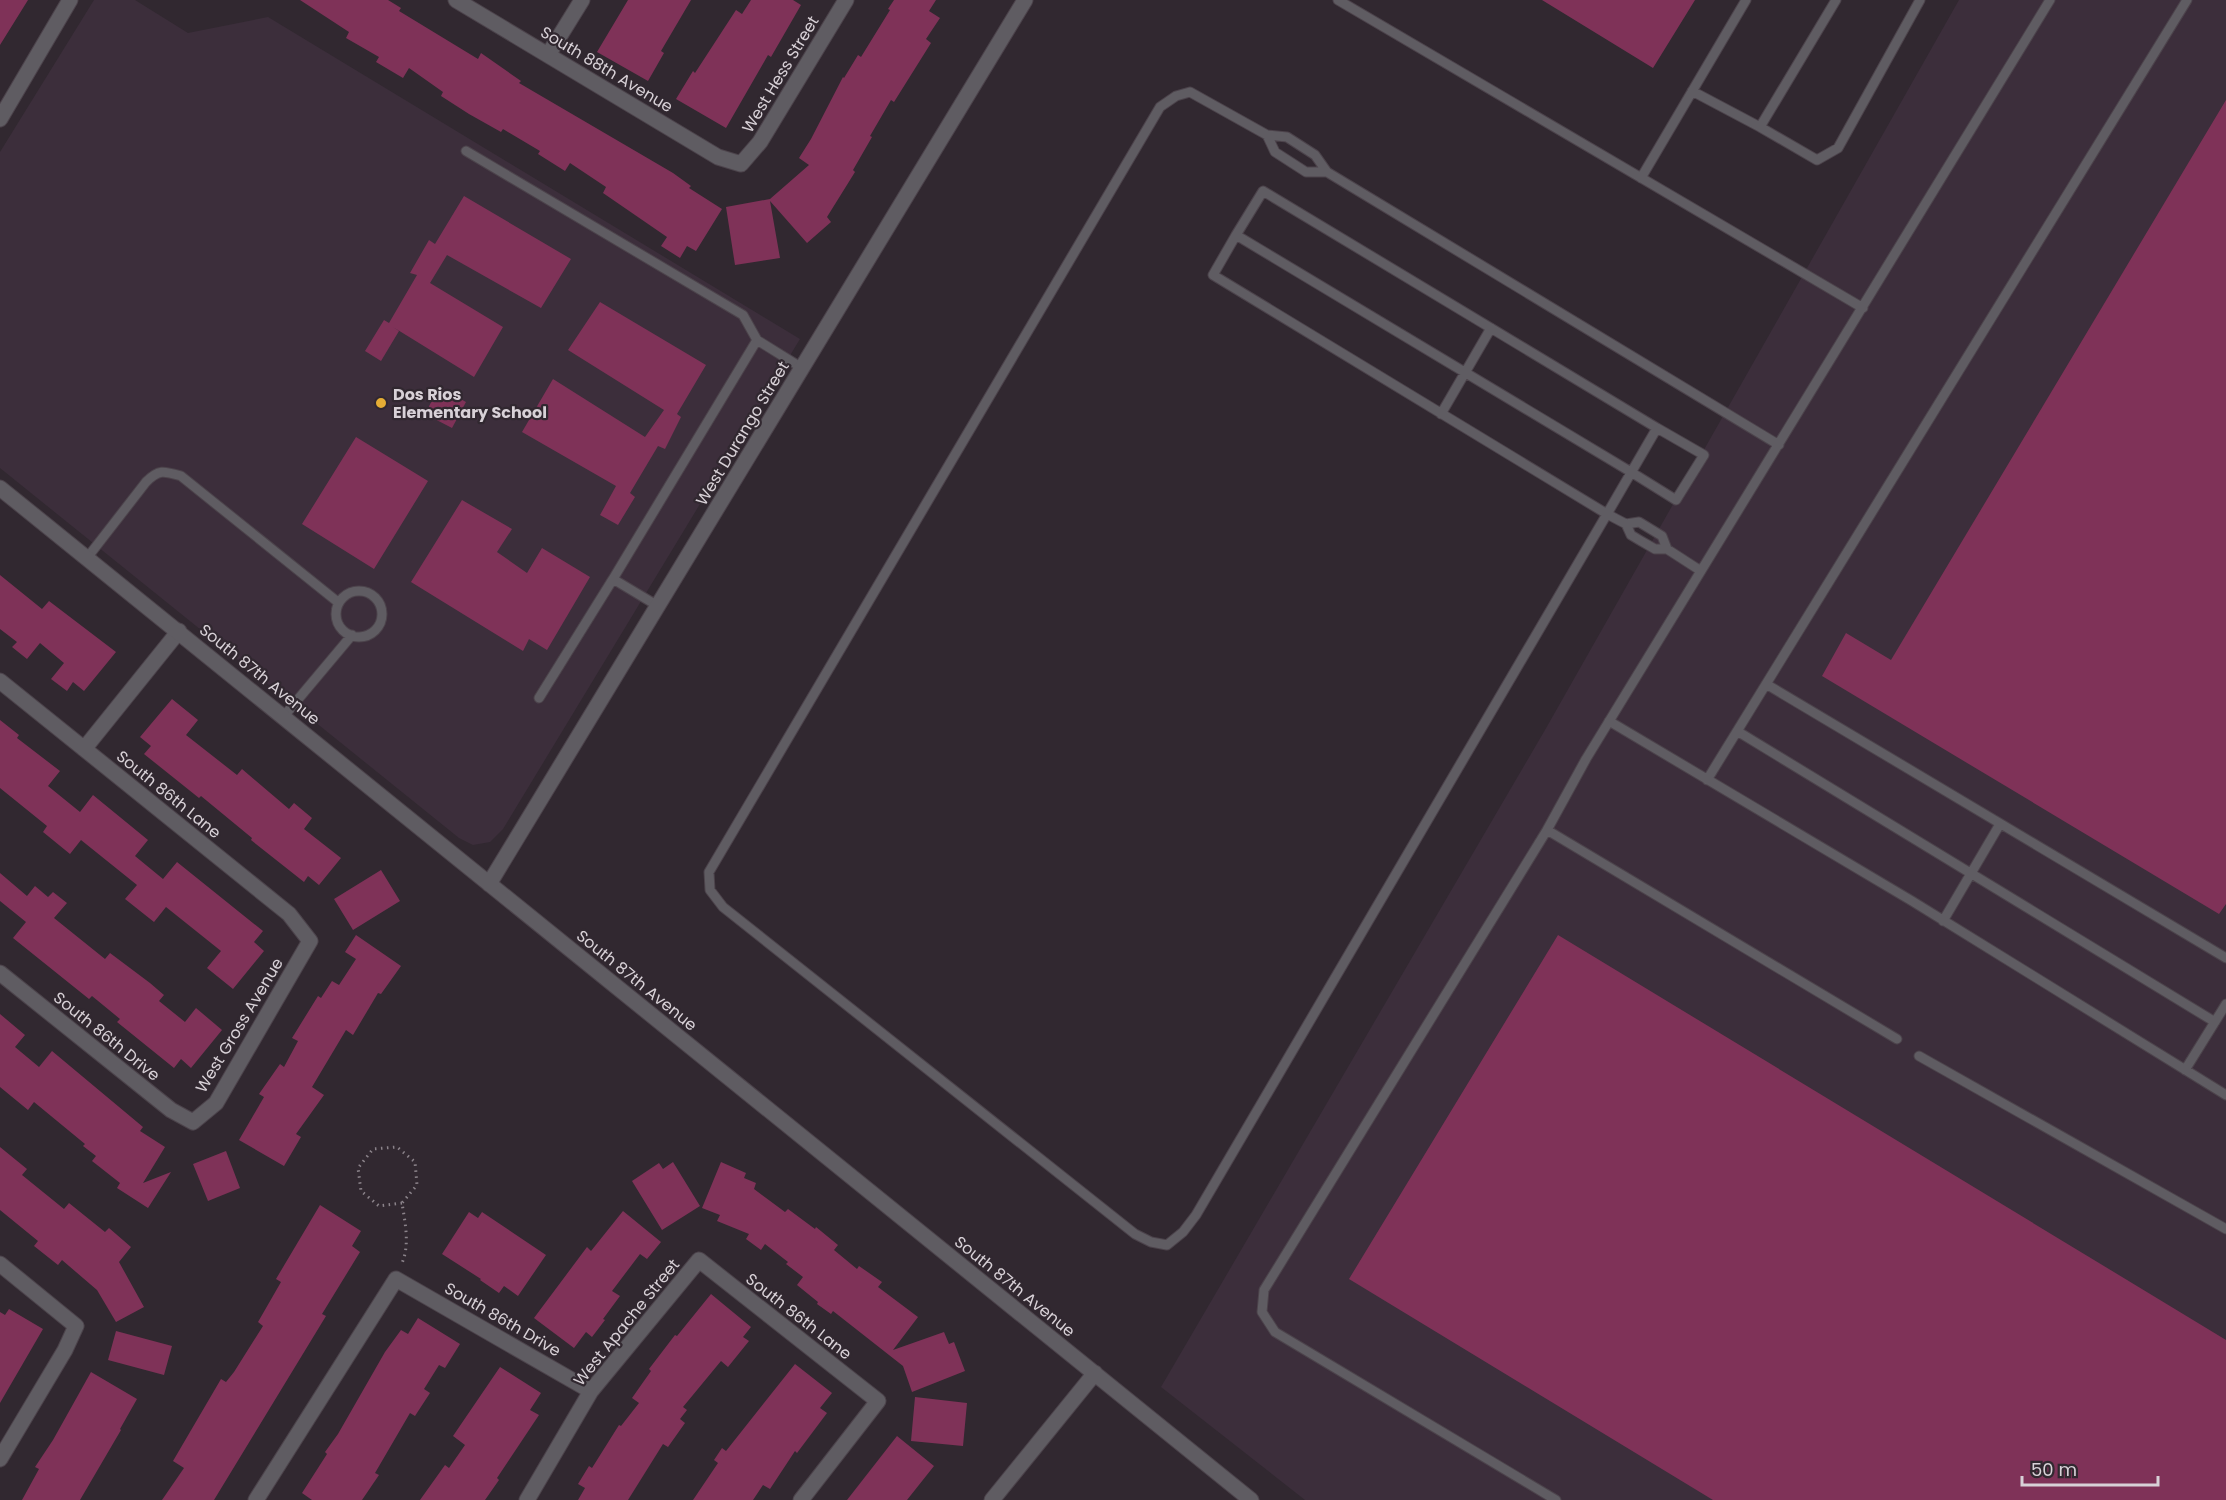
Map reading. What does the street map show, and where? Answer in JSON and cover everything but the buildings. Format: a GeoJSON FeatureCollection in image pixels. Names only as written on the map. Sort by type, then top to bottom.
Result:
{"type":"FeatureCollection","features":[{"type":"Feature","properties":{"kind":"street"},"geometry":{"type":"LineString","coordinates":[[0,119],[70,0]]}},
{"type":"Feature","properties":{"kind":"street","name":"South 88th Avenue"},"geometry":{"type":"LineString","coordinates":[[456,0],[718,156],[741,164]]}},
{"type":"Feature","properties":{"kind":"street"},"geometry":{"type":"LineString","coordinates":[[548,55],[582,0]]}},
{"type":"Feature","properties":{"kind":"street","name":"West Hess Street"},"geometry":{"type":"LineString","coordinates":[[741,164],[760,142],[846,0]]}},
{"type":"Feature","properties":{"kind":"street","name":"West Durango Street"},"geometry":{"type":"LineString","coordinates":[[489,884],[1025,0]]}},
{"type":"Feature","properties":{"kind":"street","name":"South 87th Avenue"},"geometry":{"type":"LineString","coordinates":[[0,488],[1251,1500]]}},
{"type":"Feature","properties":{"kind":"street"},"geometry":{"type":"LineString","coordinates":[[84,749],[179,631]]}},
{"type":"Feature","properties":{"kind":"street","name":"South 86th Lane"},"geometry":{"type":"LineString","coordinates":[[0,681],[288,914],[310,941]]}},
{"type":"Feature","properties":{"kind":"street","name":"West Gross Avenue"},"geometry":{"type":"LineString","coordinates":[[193,1122],[216,1102],[310,941]]}},
{"type":"Feature","properties":{"kind":"street","name":"South 86th Drive"},"geometry":{"type":"LineString","coordinates":[[0,973],[171,1110],[193,1122]]}},
{"type":"Feature","properties":{"kind":"street","name":"South 86th Lane"},"geometry":{"type":"LineString","coordinates":[[699,1260],[878,1401],[801,1500]]}},
{"type":"Feature","properties":{"kind":"street","name":"West Apache Street"},"geometry":{"type":"LineString","coordinates":[[527,1500],[591,1391],[699,1260]]}},
{"type":"Feature","properties":{"kind":"street"},"geometry":{"type":"LineString","coordinates":[[0,1264],[76,1326],[65,1350],[0,1459]]}},
{"type":"Feature","properties":{"kind":"street"},"geometry":{"type":"LineString","coordinates":[[256,1500],[396,1279]]}},
{"type":"Feature","properties":{"kind":"street","name":"South 86th Drive"},"geometry":{"type":"LineString","coordinates":[[396,1279],[591,1391]]}},
{"type":"Feature","properties":{"kind":"street"},"geometry":{"type":"LineString","coordinates":[[992,1500],[1095,1374]]}},
{"type":"Feature","properties":{"kind":"lane"},"geometry":{"type":"LineString","coordinates":[[1338,0],[1863,308]]}},
{"type":"Feature","properties":{"kind":"lane"},"geometry":{"type":"LineString","coordinates":[[1641,178],[1746,0]]}},
{"type":"Feature","properties":{"kind":"lane"},"geometry":{"type":"LineString","coordinates":[[1760,127],[1836,0]]}},
{"type":"Feature","properties":{"kind":"lane"},"geometry":{"type":"LineString","coordinates":[[1692,91],[1817,160],[1838,148],[1920,0]]}},
{"type":"Feature","properties":{"kind":"lane"},"geometry":{"type":"LineString","coordinates":[[1556,1500],[1275,1332],[1262,1312],[1264,1290],[1547,830],[1609,721],[2050,0]]}},
{"type":"Feature","properties":{"kind":"lane"},"geometry":{"type":"LineString","coordinates":[[1707,780],[2187,0]]}},
{"type":"Feature","properties":{"kind":"lane"},"geometry":{"type":"LineString","coordinates":[[1657,428],[1196,1215],[1183,1232],[1167,1245],[1151,1242],[1135,1234],[723,907],[710,890],[709,872],[719,852],[1160,107],[1176,96],[1190,92],[1267,135],[1287,137],[1315,155],[1327,172],[1779,445]]}},
{"type":"Feature","properties":{"kind":"lane"},"geometry":{"type":"LineString","coordinates":[[1267,135],[1275,152],[1306,172],[1327,172]]}},
{"type":"Feature","properties":{"kind":"lane"},"geometry":{"type":"LineString","coordinates":[[466,151],[743,315],[757,340],[802,368]]}},
{"type":"Feature","properties":{"kind":"lane"},"geometry":{"type":"LineString","coordinates":[[1236,235],[1676,500],[1704,455],[1263,191],[1236,235],[1213,275],[1607,514],[1626,524],[1639,522],[1662,536],[1667,549]]}},
{"type":"Feature","properties":{"kind":"lane"},"geometry":{"type":"LineString","coordinates":[[1441,414],[1491,328]]}},
{"type":"Feature","properties":{"kind":"lane"},"geometry":{"type":"LineString","coordinates":[[539,698],[757,340]]}},
{"type":"Feature","properties":{"kind":"lane"},"geometry":{"type":"LineString","coordinates":[[87,558],[155,473],[167,471],[181,476],[339,603]]}},
{"type":"Feature","properties":{"kind":"lane"},"geometry":{"type":"LineString","coordinates":[[1626,524],[1631,535],[1655,549],[1667,549],[1701,571]]}},
{"type":"Feature","properties":{"kind":"lane"},"geometry":{"type":"LineString","coordinates":[[613,579],[658,606]]}},
{"type":"Feature","properties":{"kind":"lane"},"geometry":{"type":"LineString","coordinates":[[351,592],[372,594],[380,605],[381,620],[374,632],[359,637],[352,635],[345,631],[337,618],[339,603],[351,592]]}},
{"type":"Feature","properties":{"kind":"lane"},"geometry":{"type":"LineString","coordinates":[[284,716],[352,635]]}},
{"type":"Feature","properties":{"kind":"lane"},"geometry":{"type":"LineString","coordinates":[[1766,684],[2226,958]]}},
{"type":"Feature","properties":{"kind":"lane"},"geometry":{"type":"LineString","coordinates":[[1609,721],[1943,921],[2226,1095]]}},
{"type":"Feature","properties":{"kind":"lane"},"geometry":{"type":"LineString","coordinates":[[1737,731],[2215,1022]]}},
{"type":"Feature","properties":{"kind":"lane"},"geometry":{"type":"LineString","coordinates":[[1943,921],[2000,824]]}},
{"type":"Feature","properties":{"kind":"lane"},"geometry":{"type":"LineString","coordinates":[[1547,830],[1897,1039]]}},
{"type":"Feature","properties":{"kind":"lane"},"geometry":{"type":"LineString","coordinates":[[2185,1070],[2226,1004]]}},
{"type":"Feature","properties":{"kind":"lane"},"geometry":{"type":"LineString","coordinates":[[1919,1056],[2226,1229]]}},
{"type":"Feature","properties":{"kind":"path"},"geometry":{"type":"LineString","coordinates":[[396,1279],[405,1256],[406,1230],[402,1203],[417,1185],[415,1162],[397,1147],[373,1149],[358,1167],[361,1191],[379,1206],[402,1203]]}},
{"type":"Feature","properties":{"kind":"shaded area","name":"Dos Rios Elementary School"},"geometry":{"type":"Polygon","coordinates":[[[94,0],[135,0],[188,33],[268,17],[800,339],[503,829],[490,842],[473,845],[459,838],[0,468],[0,152],[94,0]]]}},
{"type":"Feature","properties":{"kind":"shaded area"},"geometry":{"type":"Polygon","coordinates":[[[1959,0],[2226,0],[2226,1500],[1305,1500],[1161,1387],[1545,730],[1959,0]]]}},
{"type":"Feature","properties":{"kind":"place","name":"Dos Rios Elementary School"},"geometry":{"type":"Point","coordinates":[381,403]}}]}
